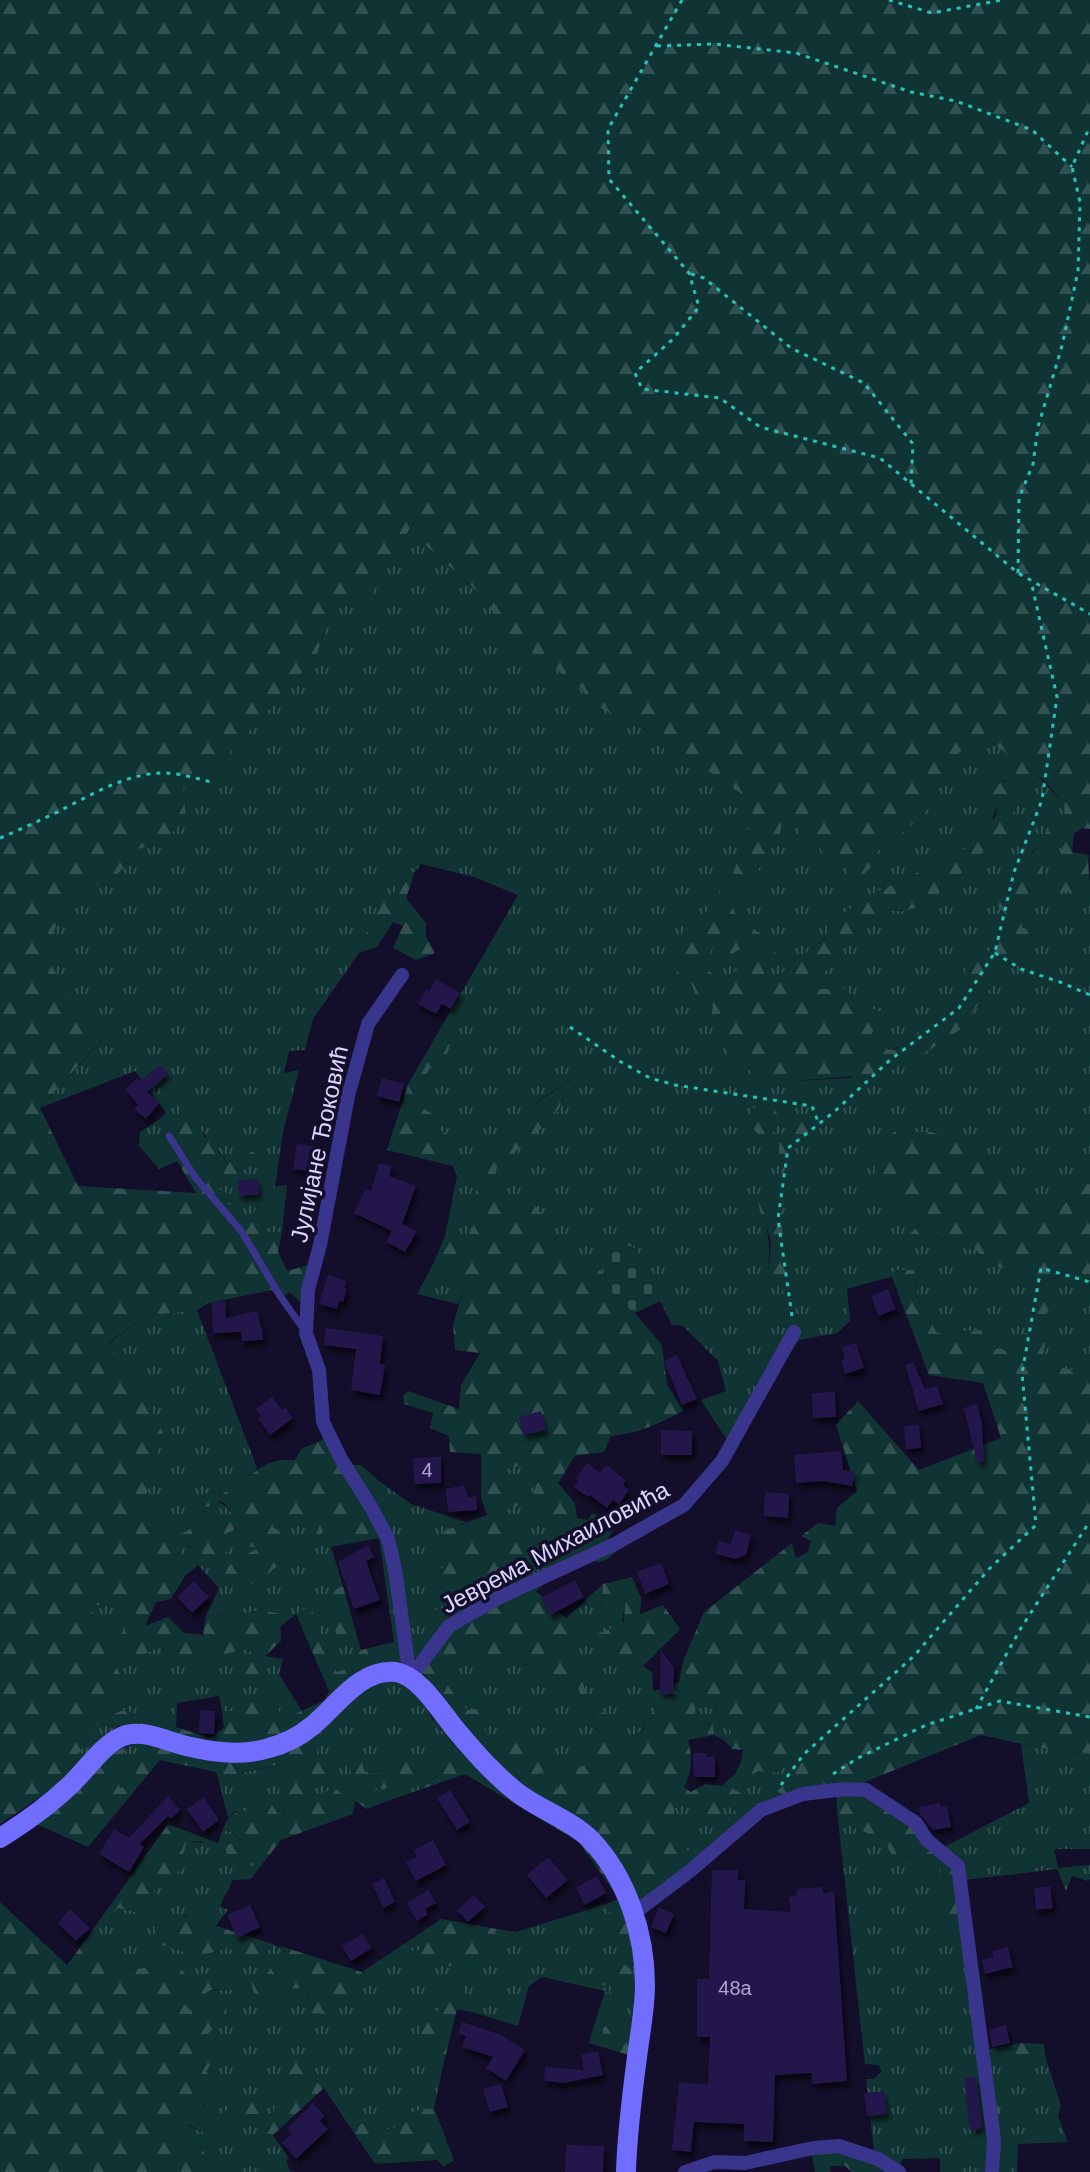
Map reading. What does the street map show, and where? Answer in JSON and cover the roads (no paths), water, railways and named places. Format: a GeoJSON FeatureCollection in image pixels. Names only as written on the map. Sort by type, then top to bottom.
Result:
{"type":"FeatureCollection","features":[{"type":"Feature","properties":{"kind":"street","name":"Јулијане Ђоковић"},"geometry":{"type":"LineString","coordinates":[[402,975],[368,1024],[348,1096],[320,1245],[308,1290],[306,1333],[319,1370],[323,1422],[388,1539],[410,1678]]}},
{"type":"Feature","properties":{"kind":"street","name":"Јеврема Михаиловића"},"geometry":{"type":"LineString","coordinates":[[410,1678],[449,1626],[498,1598],[615,1544],[684,1505],[722,1461],[794,1332]]}},
{"type":"Feature","properties":{"kind":"street"},"geometry":{"type":"LineString","coordinates":[[0,1838],[45,1807],[110,1745],[124,1736],[150,1735],[215,1752],[264,1750],[287,1742],[309,1729],[351,1689],[367,1679],[387,1672],[403,1674],[437,1704],[503,1781],[521,1796],[589,1838],[618,1877],[633,1914],[645,1985],[630,2108],[626,2172]]}},
{"type":"Feature","properties":{"kind":"street"},"geometry":{"type":"LineString","coordinates":[[633,1914],[690,1871],[761,1810],[803,1794],[866,1790],[916,1823],[927,1840],[958,1866],[994,2140],[992,2172]]}},
{"type":"Feature","properties":{"kind":"street"},"geometry":{"type":"LineString","coordinates":[[685,2172],[714,2162],[745,2163],[813,2148],[839,2146],[878,2159],[899,2172]]}},
{"type":"Feature","properties":{"kind":"lane","name":"Јулијане Ђоковић"},"geometry":{"type":"LineString","coordinates":[[169,1136],[195,1177],[242,1232],[306,1333]]}}]}
